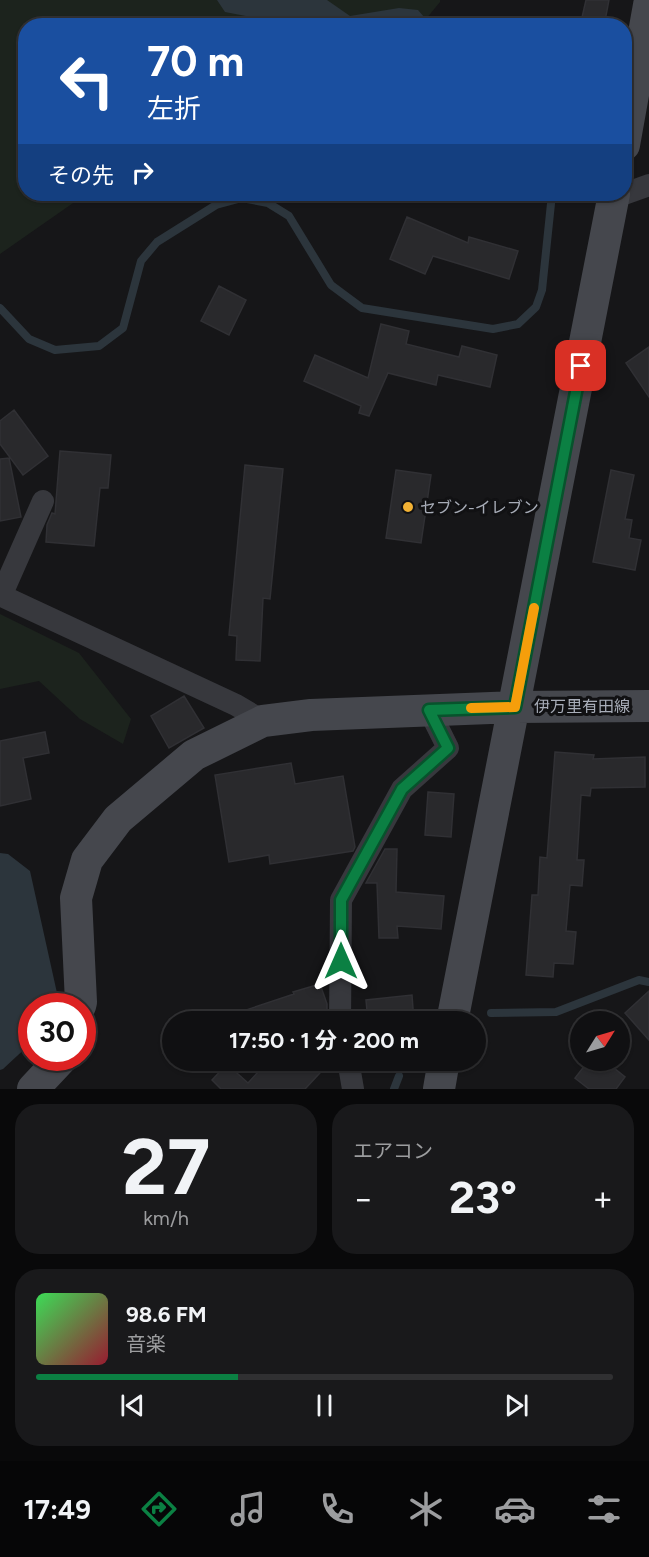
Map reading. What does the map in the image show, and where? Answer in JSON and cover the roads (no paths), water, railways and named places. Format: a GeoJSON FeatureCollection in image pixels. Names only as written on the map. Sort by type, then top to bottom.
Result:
{"type":"FeatureCollection","features":[{"type":"Feature","properties":{"kind":"street"},"geometry":{"type":"LineString","coordinates":[[632,96],[649,7]]}},
{"type":"Feature","properties":{"kind":"street"},"geometry":{"type":"LineString","coordinates":[[632,190],[649,185]]}},
{"type":"Feature","properties":{"kind":"street"},"geometry":{"type":"LineString","coordinates":[[454,1011],[613,201]]}},
{"type":"Feature","properties":{"kind":"street"},"geometry":{"type":"LineString","coordinates":[[43,501],[1,596],[236,705],[263,721]]}},
{"type":"Feature","properties":{"kind":"street","name":"伊万里有田線"},"geometry":{"type":"LineString","coordinates":[[80,993],[75,898],[87,860],[118,819],[194,755],[263,721],[311,715],[515,707],[649,706]]}},
{"type":"Feature","properties":{"kind":"street"},"geometry":{"type":"LineString","coordinates":[[340,1011],[341,900],[402,789],[448,748],[429,710]]}},
{"type":"Feature","properties":{"kind":"street"},"geometry":{"type":"LineString","coordinates":[[33,1089],[50,1071]]}},
{"type":"Feature","properties":{"kind":"street"},"geometry":{"type":"LineString","coordinates":[[350,1071],[353,1089]]}},
{"type":"Feature","properties":{"kind":"street"},"geometry":{"type":"LineString","coordinates":[[439,1089],[442,1071]]}},
{"type":"Feature","properties":{"kind":"waterway"},"geometry":{"type":"LineString","coordinates":[[0,308],[29,339],[55,350],[99,346],[123,328],[141,261],[157,242],[216,205],[231,201]]}},
{"type":"Feature","properties":{"kind":"waterway"},"geometry":{"type":"LineString","coordinates":[[258,201],[268,203],[289,216],[331,285],[362,308],[493,329],[518,324],[536,307],[542,290],[551,201]]}},
{"type":"Feature","properties":{"kind":"waterway"},"geometry":{"type":"LineString","coordinates":[[491,1013],[556,1012],[639,980],[649,982]]}},
{"type":"Feature","properties":{"kind":"waterway"},"geometry":{"type":"LineString","coordinates":[[394,1089],[399,1076]]}},
{"type":"Feature","properties":{"kind":"place","name":"セブン-イレブン"},"geometry":{"type":"Point","coordinates":[408,507]}}]}
